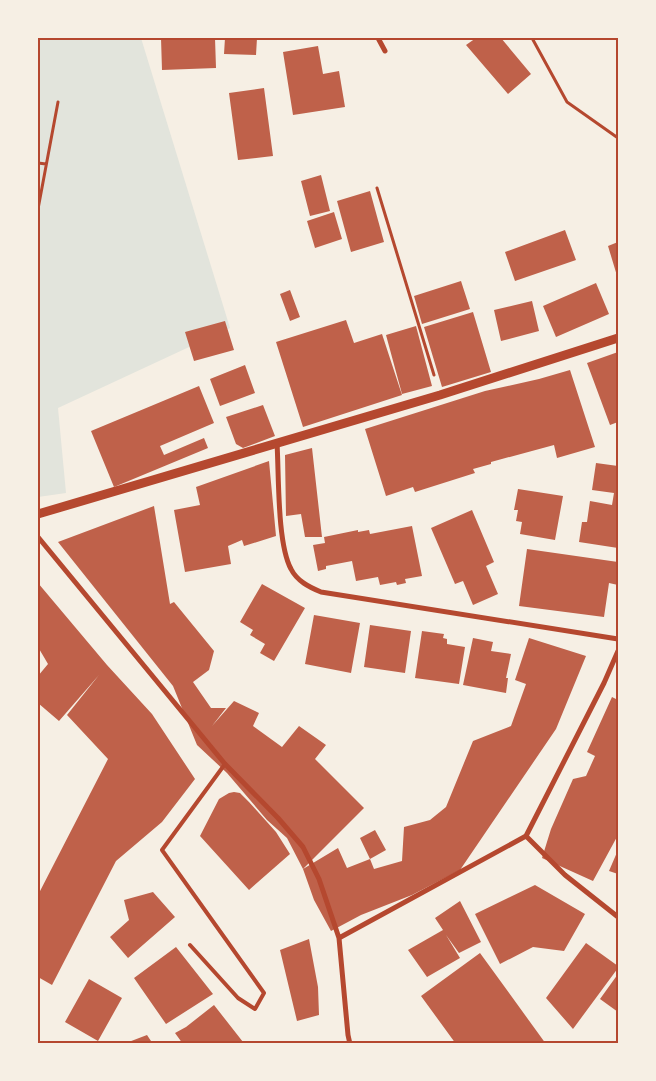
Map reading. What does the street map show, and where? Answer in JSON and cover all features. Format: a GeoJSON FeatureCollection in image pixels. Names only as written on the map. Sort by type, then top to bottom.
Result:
{"type":"FeatureCollection","features":[{"type":"Feature","properties":{"kind":"street"},"geometry":{"type":"LineString","coordinates":[[378,38],[385,51]]}},
{"type":"Feature","properties":{"kind":"street"},"geometry":{"type":"LineString","coordinates":[[38,514],[440,395],[618,338]]}},
{"type":"Feature","properties":{"kind":"street"},"geometry":{"type":"LineString","coordinates":[[277,443],[285,555],[291,571],[305,585],[321,592],[618,639]]}},
{"type":"Feature","properties":{"kind":"street"},"geometry":{"type":"LineString","coordinates":[[38,537],[225,764],[278,818],[303,847],[319,878],[339,938],[350,1044]]}},
{"type":"Feature","properties":{"kind":"street"},"geometry":{"type":"LineString","coordinates":[[339,938],[526,836],[604,683],[618,651]]}},
{"type":"Feature","properties":{"kind":"street"},"geometry":{"type":"LineString","coordinates":[[526,836],[565,875],[618,918]]}},
{"type":"Feature","properties":{"kind":"lane"},"geometry":{"type":"LineString","coordinates":[[190,945],[238,998],[255,1009],[264,993],[162,850],[225,764]]}},
{"type":"Feature","properties":{"kind":"path"},"geometry":{"type":"LineString","coordinates":[[532,38],[567,102],[618,138]]}},
{"type":"Feature","properties":{"kind":"path"},"geometry":{"type":"LineString","coordinates":[[38,209],[58,102]]}},
{"type":"Feature","properties":{"kind":"path"},"geometry":{"type":"LineString","coordinates":[[38,163],[46,164]]}},
{"type":"Feature","properties":{"kind":"path"},"geometry":{"type":"LineString","coordinates":[[378,188],[440,395]]}},
{"type":"Feature","properties":{"kind":"shaded area"},"geometry":{"type":"Polygon","coordinates":[[[38,38],[141,38],[230,328],[58,408],[66,493],[38,497],[38,38]]]}},
{"type":"Feature","properties":{"kind":"building"},"geometry":{"type":"Polygon","coordinates":[[[161,38],[215,38],[216,68],[162,70],[161,38]]]}},
{"type":"Feature","properties":{"kind":"building"},"geometry":{"type":"Polygon","coordinates":[[[225,38],[257,38],[256,55],[224,54],[225,38]]]}},
{"type":"Feature","properties":{"kind":"building"},"geometry":{"type":"Polygon","coordinates":[[[476,38],[501,38],[531,74],[508,94],[466,45],[476,38]]]}},
{"type":"Feature","properties":{"kind":"building"},"geometry":{"type":"Polygon","coordinates":[[[318,46],[323,74],[339,71],[345,107],[293,115],[283,52],[318,46]]]}},
{"type":"Feature","properties":{"kind":"building"},"geometry":{"type":"Polygon","coordinates":[[[264,88],[273,156],[238,160],[229,93],[264,88]]]}},
{"type":"Feature","properties":{"kind":"building"},"geometry":{"type":"Polygon","coordinates":[[[321,175],[330,211],[310,216],[301,181],[321,175]]]}},
{"type":"Feature","properties":{"kind":"building"},"geometry":{"type":"Polygon","coordinates":[[[370,191],[384,242],[351,252],[337,201],[370,191]]]}},
{"type":"Feature","properties":{"kind":"building"},"geometry":{"type":"Polygon","coordinates":[[[334,212],[342,239],[315,248],[307,221],[334,212]]]}},
{"type":"Feature","properties":{"kind":"building"},"geometry":{"type":"Polygon","coordinates":[[[565,230],[576,260],[515,281],[505,252],[565,230]]]}},
{"type":"Feature","properties":{"kind":"building"},"geometry":{"type":"Polygon","coordinates":[[[618,242],[618,279],[608,246],[618,242]]]}},
{"type":"Feature","properties":{"kind":"building"},"geometry":{"type":"Polygon","coordinates":[[[461,281],[470,309],[422,324],[414,296],[461,281]]]}},
{"type":"Feature","properties":{"kind":"building"},"geometry":{"type":"Polygon","coordinates":[[[596,283],[609,314],[556,337],[543,306],[596,283]]]}},
{"type":"Feature","properties":{"kind":"building"},"geometry":{"type":"Polygon","coordinates":[[[290,290],[300,317],[290,321],[280,294],[290,290]]]}},
{"type":"Feature","properties":{"kind":"building"},"geometry":{"type":"Polygon","coordinates":[[[532,301],[539,331],[501,341],[494,310],[532,301]]]}},
{"type":"Feature","properties":{"kind":"building"},"geometry":{"type":"Polygon","coordinates":[[[473,312],[491,372],[442,387],[424,327],[473,312]]]}},
{"type":"Feature","properties":{"kind":"building"},"geometry":{"type":"Polygon","coordinates":[[[346,320],[354,343],[382,334],[402,395],[303,427],[276,342],[346,320]]]}},
{"type":"Feature","properties":{"kind":"building"},"geometry":{"type":"Polygon","coordinates":[[[225,321],[234,350],[194,361],[185,332],[225,321]]]}},
{"type":"Feature","properties":{"kind":"building"},"geometry":{"type":"Polygon","coordinates":[[[416,326],[432,386],[402,394],[386,335],[416,326]]]}},
{"type":"Feature","properties":{"kind":"building"},"geometry":{"type":"Polygon","coordinates":[[[618,352],[618,422],[610,425],[587,363],[618,352]]]}},
{"type":"Feature","properties":{"kind":"building"},"geometry":{"type":"Polygon","coordinates":[[[245,365],[255,393],[220,406],[210,379],[245,365]]]}},
{"type":"Feature","properties":{"kind":"building"},"geometry":{"type":"Polygon","coordinates":[[[570,370],[595,447],[557,458],[554,445],[491,462],[491,464],[473,469],[475,473],[415,492],[413,487],[386,496],[365,429],[485,391],[570,370]]]}},
{"type":"Feature","properties":{"kind":"building"},"geometry":{"type":"Polygon","coordinates":[[[199,386],[214,423],[160,446],[164,455],[204,438],[208,448],[114,487],[91,431],[199,386]]]}},
{"type":"Feature","properties":{"kind":"building"},"geometry":{"type":"Polygon","coordinates":[[[263,405],[275,436],[243,448],[236,444],[226,417],[263,405]]]}},
{"type":"Feature","properties":{"kind":"building"},"geometry":{"type":"Polygon","coordinates":[[[312,448],[322,537],[305,537],[301,514],[286,516],[285,455],[312,448]]]}},
{"type":"Feature","properties":{"kind":"building"},"geometry":{"type":"Polygon","coordinates":[[[269,461],[276,536],[244,546],[242,540],[228,546],[231,564],[185,572],[174,510],[200,505],[196,487],[269,461]]]}},
{"type":"Feature","properties":{"kind":"building"},"geometry":{"type":"Polygon","coordinates":[[[596,463],[618,466],[618,548],[579,542],[582,522],[587,522],[590,501],[612,505],[614,493],[592,490],[596,463]]]}},
{"type":"Feature","properties":{"kind":"building"},"geometry":{"type":"Polygon","coordinates":[[[518,489],[563,496],[555,540],[520,534],[522,522],[516,521],[518,510],[514,510],[518,489]]]}},
{"type":"Feature","properties":{"kind":"building"},"geometry":{"type":"Polygon","coordinates":[[[154,506],[170,604],[174,602],[214,651],[209,670],[193,682],[211,708],[226,708],[212,726],[234,701],[259,713],[253,726],[282,747],[299,726],[326,745],[315,759],[364,808],[303,869],[287,838],[267,820],[227,773],[197,745],[173,686],[58,542],[154,506]]]}},
{"type":"Feature","properties":{"kind":"building"},"geometry":{"type":"Polygon","coordinates":[[[472,510],[494,562],[486,566],[498,594],[473,605],[463,581],[455,584],[431,528],[472,510]]]}},
{"type":"Feature","properties":{"kind":"building"},"geometry":{"type":"Polygon","coordinates":[[[412,526],[422,576],[405,579],[406,583],[397,585],[396,582],[380,585],[378,577],[356,581],[352,561],[326,566],[326,569],[318,571],[313,545],[325,543],[324,537],[358,530],[358,532],[369,530],[370,534],[412,526]]]}},
{"type":"Feature","properties":{"kind":"building"},"geometry":{"type":"Polygon","coordinates":[[[527,549],[618,562],[618,585],[609,583],[604,617],[519,606],[527,549]]]}},
{"type":"Feature","properties":{"kind":"building"},"geometry":{"type":"Polygon","coordinates":[[[38,583],[107,665],[152,714],[195,779],[162,822],[116,861],[52,985],[38,977],[38,895],[108,759],[67,715],[99,675],[59,721],[38,703],[38,676],[48,664],[38,647],[38,583]]]}},
{"type":"Feature","properties":{"kind":"building"},"geometry":{"type":"Polygon","coordinates":[[[262,584],[305,608],[274,661],[260,653],[265,644],[250,635],[253,630],[240,622],[262,584]]]}},
{"type":"Feature","properties":{"kind":"building"},"geometry":{"type":"Polygon","coordinates":[[[314,615],[360,623],[351,673],[305,664],[314,615]]]}},
{"type":"Feature","properties":{"kind":"building"},"geometry":{"type":"Polygon","coordinates":[[[370,625],[411,631],[405,673],[364,667],[370,625]]]}},
{"type":"Feature","properties":{"kind":"building"},"geometry":{"type":"Polygon","coordinates":[[[422,631],[444,634],[443,638],[447,639],[447,644],[465,647],[459,684],[415,678],[422,631]]]}},
{"type":"Feature","properties":{"kind":"building"},"geometry":{"type":"Polygon","coordinates":[[[473,638],[493,642],[491,651],[511,654],[506,678],[508,678],[506,693],[463,685],[473,638]]]}},
{"type":"Feature","properties":{"kind":"building"},"geometry":{"type":"Polygon","coordinates":[[[529,638],[586,656],[556,729],[460,870],[412,895],[361,915],[331,931],[314,900],[303,869],[338,848],[347,868],[370,859],[374,869],[402,861],[404,827],[430,820],[446,807],[473,741],[511,726],[526,684],[515,680],[529,638]]]}},
{"type":"Feature","properties":{"kind":"building"},"geometry":{"type":"Polygon","coordinates":[[[612,697],[618,700],[618,835],[593,881],[542,858],[551,829],[573,779],[586,776],[595,756],[587,752],[612,697]]]}},
{"type":"Feature","properties":{"kind":"building"},"geometry":{"type":"Polygon","coordinates":[[[234,792],[240,793],[249,802],[276,832],[290,854],[249,890],[200,836],[219,799],[234,792]]]}},
{"type":"Feature","properties":{"kind":"building"},"geometry":{"type":"Polygon","coordinates":[[[375,830],[386,850],[370,859],[360,838],[375,830]]]}},
{"type":"Feature","properties":{"kind":"building"},"geometry":{"type":"Polygon","coordinates":[[[618,850],[618,874],[609,871],[618,850]]]}},
{"type":"Feature","properties":{"kind":"building"},"geometry":{"type":"Polygon","coordinates":[[[535,885],[585,914],[564,951],[533,947],[500,964],[475,914],[535,885]]]}},
{"type":"Feature","properties":{"kind":"building"},"geometry":{"type":"Polygon","coordinates":[[[153,892],[175,917],[128,958],[110,937],[129,920],[124,900],[153,892]]]}},
{"type":"Feature","properties":{"kind":"building"},"geometry":{"type":"Polygon","coordinates":[[[460,901],[481,942],[459,953],[446,935],[460,958],[427,977],[408,950],[443,930],[435,918],[460,901]]]}},
{"type":"Feature","properties":{"kind":"building"},"geometry":{"type":"Polygon","coordinates":[[[309,939],[318,987],[319,1015],[297,1021],[280,950],[309,939]]]}},
{"type":"Feature","properties":{"kind":"building"},"geometry":{"type":"Polygon","coordinates":[[[586,943],[618,966],[618,968],[573,1029],[546,998],[586,943]]]}},
{"type":"Feature","properties":{"kind":"building"},"geometry":{"type":"Polygon","coordinates":[[[176,947],[213,994],[166,1024],[134,978],[176,947]]]}},
{"type":"Feature","properties":{"kind":"building"},"geometry":{"type":"Polygon","coordinates":[[[480,953],[546,1044],[456,1044],[421,996],[480,953]]]}},
{"type":"Feature","properties":{"kind":"building"},"geometry":{"type":"Polygon","coordinates":[[[618,974],[618,1012],[600,999],[618,974]]]}},
{"type":"Feature","properties":{"kind":"building"},"geometry":{"type":"Polygon","coordinates":[[[89,979],[122,998],[98,1041],[65,1022],[89,979]]]}},
{"type":"Feature","properties":{"kind":"building"},"geometry":{"type":"Polygon","coordinates":[[[214,1005],[243,1042],[240,1044],[183,1044],[175,1033],[186,1027],[214,1005]]]}},
{"type":"Feature","properties":{"kind":"building"},"geometry":{"type":"Polygon","coordinates":[[[147,1035],[153,1044],[126,1044],[126,1043],[147,1035]]]}}]}
